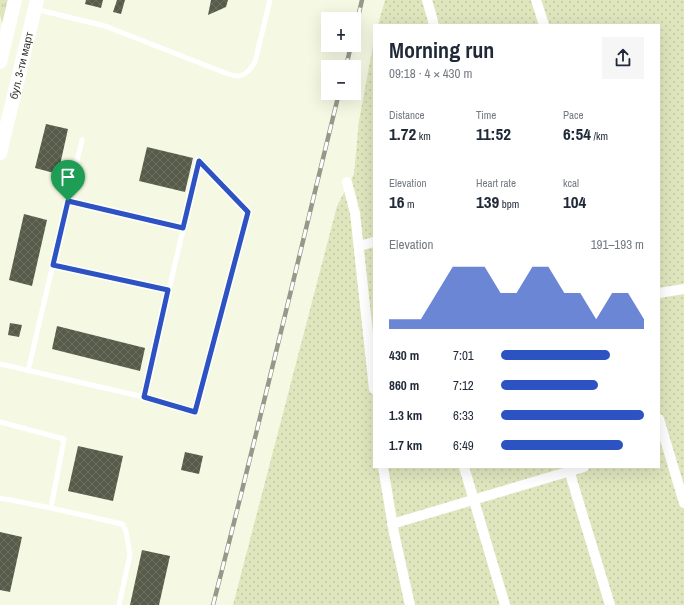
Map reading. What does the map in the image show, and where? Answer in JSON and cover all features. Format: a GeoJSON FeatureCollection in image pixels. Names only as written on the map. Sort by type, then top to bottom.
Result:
{"type":"FeatureCollection","features":[{"type":"Feature","properties":{"kind":"main road","name":"бул. 3-ти март"},"geometry":{"type":"LineString","coordinates":[[0,62],[15,0]]}},
{"type":"Feature","properties":{"kind":"main road","name":"бул. 3-ти март"},"geometry":{"type":"LineString","coordinates":[[0,154],[36,4]]}},
{"type":"Feature","properties":{"kind":"street"},"geometry":{"type":"LineString","coordinates":[[427,0],[434,24]]}},
{"type":"Feature","properties":{"kind":"street"},"geometry":{"type":"LineString","coordinates":[[536,0],[544,24]]}},
{"type":"Feature","properties":{"kind":"street"},"geometry":{"type":"LineString","coordinates":[[347,182],[355,213],[373,379]]}},
{"type":"Feature","properties":{"kind":"street"},"geometry":{"type":"LineString","coordinates":[[359,246],[373,242]]}},
{"type":"Feature","properties":{"kind":"street"},"geometry":{"type":"LineString","coordinates":[[660,294],[684,289]]}},
{"type":"Feature","properties":{"kind":"street"},"geometry":{"type":"LineString","coordinates":[[660,427],[662,442],[684,502]]}},
{"type":"Feature","properties":{"kind":"street"},"geometry":{"type":"LineString","coordinates":[[383,468],[392,524],[410,605]]}},
{"type":"Feature","properties":{"kind":"street"},"geometry":{"type":"LineString","coordinates":[[464,468],[505,605]]}},
{"type":"Feature","properties":{"kind":"street"},"geometry":{"type":"LineString","coordinates":[[392,524],[569,469],[610,605]]}},
{"type":"Feature","properties":{"kind":"lane"},"geometry":{"type":"LineString","coordinates":[[36,4],[105,26],[228,74],[238,76],[245,74],[251,69],[255,62],[270,0]]}},
{"type":"Feature","properties":{"kind":"lane"},"geometry":{"type":"LineString","coordinates":[[28,371],[82,140]]}},
{"type":"Feature","properties":{"kind":"lane"},"geometry":{"type":"LineString","coordinates":[[0,364],[144,397],[195,412],[248,212],[199,161],[144,397]]}},
{"type":"Feature","properties":{"kind":"lane"},"geometry":{"type":"LineString","coordinates":[[68,201],[183,228]]}},
{"type":"Feature","properties":{"kind":"lane"},"geometry":{"type":"LineString","coordinates":[[53,265],[168,290]]}},
{"type":"Feature","properties":{"kind":"lane"},"geometry":{"type":"LineString","coordinates":[[0,422],[64,439],[51,508]]}},
{"type":"Feature","properties":{"kind":"lane"},"geometry":{"type":"LineString","coordinates":[[0,498],[122,524],[126,531],[130,555],[119,605]]}},
{"type":"Feature","properties":{"kind":"green space"},"geometry":{"type":"Polygon","coordinates":[[[0,0],[10,0],[3,27],[0,15],[0,0]]]}},
{"type":"Feature","properties":{"kind":"green space"},"geometry":{"type":"Polygon","coordinates":[[[385,0],[684,0],[684,605],[233,605],[337,206],[354,174],[359,121],[373,45],[373,468],[660,468],[660,24],[378,24],[385,0]]]}},
{"type":"Feature","properties":{"kind":"building"},"geometry":{"type":"Polygon","coordinates":[[[86,0],[103,0],[101,8],[85,4],[86,0]]]}},
{"type":"Feature","properties":{"kind":"building"},"geometry":{"type":"Polygon","coordinates":[[[117,0],[125,0],[121,14],[113,12],[117,0]]]}},
{"type":"Feature","properties":{"kind":"building"},"geometry":{"type":"Polygon","coordinates":[[[211,0],[228,0],[226,7],[208,15],[211,0]]]}},
{"type":"Feature","properties":{"kind":"building"},"geometry":{"type":"Polygon","coordinates":[[[46,124],[68,129],[58,174],[35,168],[46,124]]]}},
{"type":"Feature","properties":{"kind":"building"},"geometry":{"type":"Polygon","coordinates":[[[147,147],[193,158],[185,192],[139,181],[147,147]]]}},
{"type":"Feature","properties":{"kind":"building"},"geometry":{"type":"Polygon","coordinates":[[[24,214],[47,220],[32,286],[9,280],[24,214]]]}},
{"type":"Feature","properties":{"kind":"building"},"geometry":{"type":"Polygon","coordinates":[[[10,323],[22,325],[19,337],[8,335],[10,323]]]}},
{"type":"Feature","properties":{"kind":"building"},"geometry":{"type":"Polygon","coordinates":[[[57,326],[145,348],[140,371],[52,349],[57,326]]]}},
{"type":"Feature","properties":{"kind":"building"},"geometry":{"type":"Polygon","coordinates":[[[78,446],[123,456],[113,501],[68,491],[78,446]]]}},
{"type":"Feature","properties":{"kind":"building"},"geometry":{"type":"Polygon","coordinates":[[[185,452],[203,456],[199,474],[181,470],[185,452]]]}},
{"type":"Feature","properties":{"kind":"building"},"geometry":{"type":"Polygon","coordinates":[[[0,532],[22,537],[10,592],[0,590],[0,532]]]}},
{"type":"Feature","properties":{"kind":"building"},"geometry":{"type":"Polygon","coordinates":[[[142,550],[170,556],[159,605],[130,605],[142,550]]]}},
{"type":"Feature","properties":{"kind":"railway"},"geometry":{"type":"LineString","coordinates":[[359,12],[362,0]]}},
{"type":"Feature","properties":{"kind":"railway"},"geometry":{"type":"LineString","coordinates":[[348,60],[349,52]]}},
{"type":"Feature","properties":{"kind":"railway"},"geometry":{"type":"LineString","coordinates":[[213,605],[337,100]]}},
{"type":"Feature","properties":{"kind":"route"},"geometry":{"type":"LineString","coordinates":[[199,161],[248,212],[195,412],[144,397],[168,290],[53,265],[68,201],[183,228],[199,161]]}}]}
